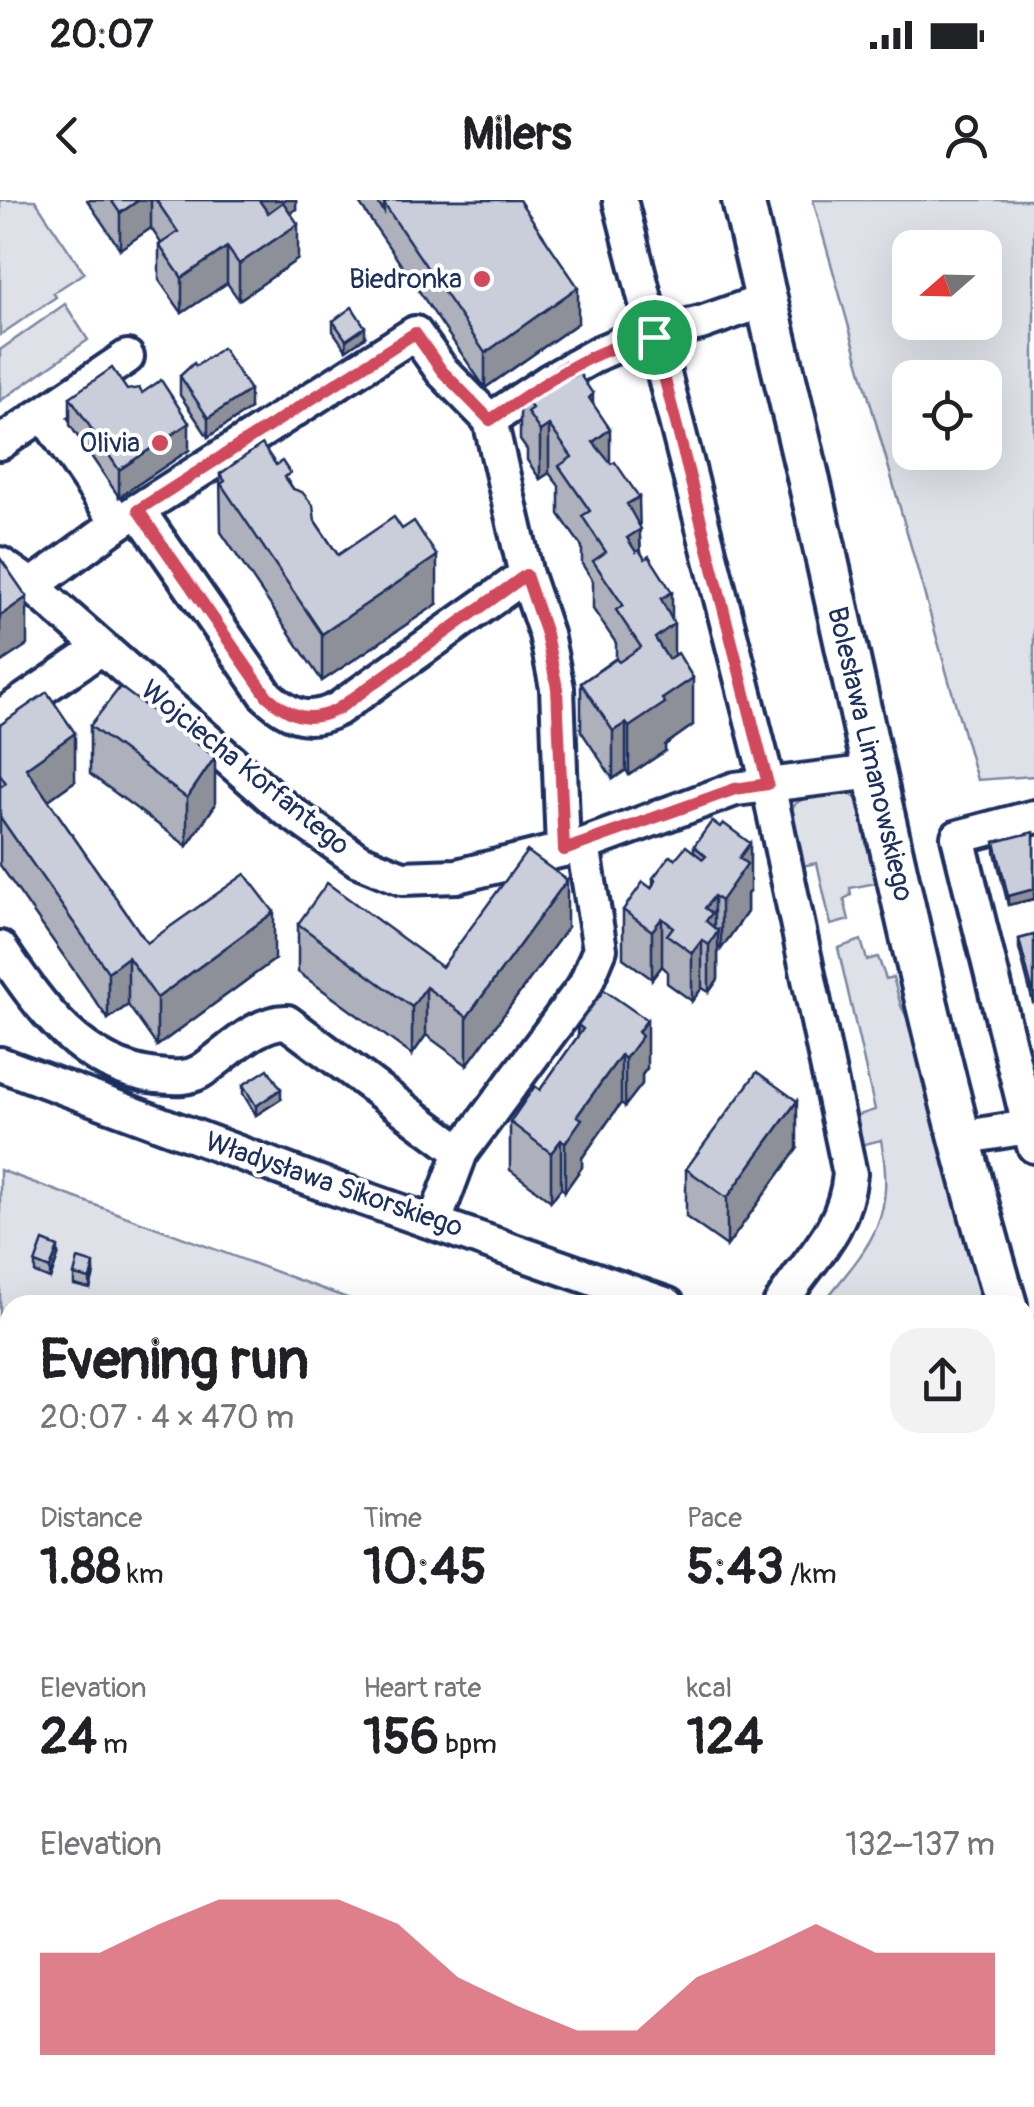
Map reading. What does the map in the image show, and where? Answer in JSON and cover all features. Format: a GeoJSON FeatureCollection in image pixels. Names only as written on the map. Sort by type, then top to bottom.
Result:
{"type":"FeatureCollection","features":[{"type":"Feature","properties":{"kind":"main road","name":"Bolesława Limanowskiego"},"geometry":{"type":"LineString","coordinates":[[743,200],[873,772],[960,1138],[1003,1295]]}},
{"type":"Feature","properties":{"kind":"street"},"geometry":{"type":"LineString","coordinates":[[620,200],[768,784],[850,1174],[848,1198],[840,1221],[787,1295]]}},
{"type":"Feature","properties":{"kind":"street"},"geometry":{"type":"LineString","coordinates":[[490,420],[600,353],[630,340],[654,337],[766,300]]}},
{"type":"Feature","properties":{"kind":"street"},"geometry":{"type":"LineString","coordinates":[[32,586],[128,516],[415,333],[442,371],[490,420],[526,575],[546,634],[557,688],[573,847],[600,949],[585,985],[461,1152],[435,1220]]}},
{"type":"Feature","properties":{"kind":"street"},"geometry":{"type":"LineString","coordinates":[[0,443],[127,356]]}},
{"type":"Feature","properties":{"kind":"street"},"geometry":{"type":"LineString","coordinates":[[44,414],[267,696],[293,716],[322,717],[338,709],[526,575]]}},
{"type":"Feature","properties":{"kind":"street","name":"Wojciecha Korfantego"},"geometry":{"type":"LineString","coordinates":[[0,564],[32,586],[284,808],[358,860],[402,878],[457,876],[573,847],[735,789],[873,772]]}},
{"type":"Feature","properties":{"kind":"street"},"geometry":{"type":"LineString","coordinates":[[0,717],[100,649]]}},
{"type":"Feature","properties":{"kind":"street"},"geometry":{"type":"LineString","coordinates":[[960,1138],[1032,1133],[958,837],[1034,817]]}},
{"type":"Feature","properties":{"kind":"street"},"geometry":{"type":"LineString","coordinates":[[0,948],[62,1031],[82,1048],[107,1060],[148,1074],[186,1078],[260,1030],[276,1022],[287,1022],[461,1152]]}},
{"type":"Feature","properties":{"kind":"street","name":"Władysława Sikorskiego"},"geometry":{"type":"LineString","coordinates":[[0,1064],[641,1295]]}},
{"type":"Feature","properties":{"kind":"shaded area"},"geometry":{"type":"Polygon","coordinates":[[[0,200],[35,200],[84,273],[0,335],[0,200]]]}},
{"type":"Feature","properties":{"kind":"shaded area"},"geometry":{"type":"Polygon","coordinates":[[[813,200],[1034,200],[1034,776],[977,780],[813,200]]]}},
{"type":"Feature","properties":{"kind":"shaded area"},"geometry":{"type":"Polygon","coordinates":[[[65,304],[88,340],[0,401],[0,350],[65,304]]]}},
{"type":"Feature","properties":{"kind":"shaded area"},"geometry":{"type":"Polygon","coordinates":[[[847,792],[863,808],[867,820],[876,883],[850,888],[851,895],[844,899],[849,920],[831,925],[817,863],[797,867],[790,818],[798,802],[847,792]]]}},
{"type":"Feature","properties":{"kind":"shaded area"},"geometry":{"type":"Polygon","coordinates":[[[861,940],[867,960],[878,957],[886,979],[893,977],[901,1006],[914,1030],[983,1295],[829,1295],[866,1248],[882,1212],[885,1192],[881,1140],[861,1145],[855,1116],[875,1110],[838,948],[861,940]]]}},
{"type":"Feature","properties":{"kind":"shaded area"},"geometry":{"type":"Polygon","coordinates":[[[0,1170],[339,1295],[0,1295],[0,1170]]]}},
{"type":"Feature","properties":{"kind":"building"},"geometry":{"type":"Polygon","coordinates":[[[111,200],[139,200],[120,213],[111,200]]]}},
{"type":"Feature","properties":{"kind":"building"},"geometry":{"type":"Polygon","coordinates":[[[156,200],[259,200],[268,213],[283,202],[298,224],[239,264],[227,247],[182,278],[159,245],[178,232],[156,200]]]}},
{"type":"Feature","properties":{"kind":"building"},"geometry":{"type":"Polygon","coordinates":[[[391,200],[519,200],[578,287],[485,353],[384,204],[391,200]]]}},
{"type":"Feature","properties":{"kind":"building"},"geometry":{"type":"Polygon","coordinates":[[[352,307],[365,327],[346,340],[333,321],[352,307]]]}},
{"type":"Feature","properties":{"kind":"building"},"geometry":{"type":"Polygon","coordinates":[[[222,348],[250,390],[208,418],[180,376],[194,363],[196,366],[222,348]]]}},
{"type":"Feature","properties":{"kind":"building"},"geometry":{"type":"Polygon","coordinates":[[[565,361],[593,394],[589,398],[610,429],[593,442],[611,464],[615,462],[639,497],[627,504],[641,529],[627,538],[636,552],[639,550],[645,559],[649,556],[672,592],[661,599],[674,624],[655,638],[668,659],[678,653],[693,678],[629,727],[626,723],[613,731],[581,683],[641,647],[616,610],[623,605],[593,561],[606,552],[582,516],[590,511],[559,466],[572,457],[549,425],[540,431],[527,412],[532,408],[520,392],[565,361]]]}},
{"type":"Feature","properties":{"kind":"building"},"geometry":{"type":"Polygon","coordinates":[[[112,368],[127,390],[139,388],[142,393],[161,380],[189,423],[119,470],[70,397],[112,368]]]}},
{"type":"Feature","properties":{"kind":"building"},"geometry":{"type":"Polygon","coordinates":[[[262,444],[276,465],[282,461],[290,473],[285,477],[293,489],[302,492],[313,505],[315,521],[338,555],[394,517],[402,529],[414,521],[437,556],[322,634],[221,484],[225,481],[220,474],[262,444]]]}},
{"type":"Feature","properties":{"kind":"building"},"geometry":{"type":"Polygon","coordinates":[[[0,558],[27,597],[0,616],[0,558]]]}},
{"type":"Feature","properties":{"kind":"building"},"geometry":{"type":"Polygon","coordinates":[[[120,687],[215,757],[187,798],[90,726],[120,687]]]}},
{"type":"Feature","properties":{"kind":"building"},"geometry":{"type":"Polygon","coordinates":[[[47,692],[75,733],[26,768],[147,943],[245,874],[274,912],[157,998],[128,957],[108,972],[0,817],[0,787],[6,783],[0,774],[0,725],[47,692]]]}},
{"type":"Feature","properties":{"kind":"building"},"geometry":{"type":"Polygon","coordinates":[[[712,821],[720,827],[723,823],[750,843],[739,858],[747,864],[721,901],[714,896],[705,908],[712,913],[706,921],[718,931],[709,945],[702,940],[692,953],[667,935],[673,927],[662,918],[652,931],[623,910],[643,882],[651,888],[656,881],[653,878],[670,856],[675,859],[686,846],[703,859],[706,856],[694,846],[712,821]]]}},
{"type":"Feature","properties":{"kind":"building"},"geometry":{"type":"Polygon","coordinates":[[[1034,832],[1034,889],[1008,896],[995,842],[1034,832]]]}},
{"type":"Feature","properties":{"kind":"building"},"geometry":{"type":"Polygon","coordinates":[[[527,851],[567,880],[467,1017],[426,987],[412,1007],[298,924],[327,883],[442,967],[527,851]]]}},
{"type":"Feature","properties":{"kind":"building"},"geometry":{"type":"Polygon","coordinates":[[[1034,935],[1034,993],[1033,993],[1019,939],[1034,935]]]}},
{"type":"Feature","properties":{"kind":"building"},"geometry":{"type":"Polygon","coordinates":[[[604,990],[647,1020],[638,1032],[642,1036],[625,1059],[621,1055],[577,1116],[582,1119],[565,1143],[561,1140],[551,1153],[510,1122],[535,1086],[540,1090],[583,1029],[578,1025],[604,990]]]}},
{"type":"Feature","properties":{"kind":"building"},"geometry":{"type":"Polygon","coordinates":[[[268,1069],[281,1089],[256,1106],[243,1085],[268,1069]]]}},
{"type":"Feature","properties":{"kind":"building"},"geometry":{"type":"Polygon","coordinates":[[[757,1072],[797,1101],[727,1198],[686,1169],[757,1072]]]}},
{"type":"Feature","properties":{"kind":"building"},"geometry":{"type":"Polygon","coordinates":[[[43,1241],[58,1247],[50,1269],[35,1263],[43,1241]]]}},
{"type":"Feature","properties":{"kind":"building"},"geometry":{"type":"Polygon","coordinates":[[[78,1259],[94,1264],[90,1279],[74,1275],[78,1259]]]}},
{"type":"Feature","properties":{"kind":"place","name":"Biedronka"},"geometry":{"type":"Point","coordinates":[482,279]}},
{"type":"Feature","properties":{"kind":"place","name":"Olivia"},"geometry":{"type":"Point","coordinates":[160,443]}},
{"type":"Feature","properties":{"kind":"route"},"geometry":{"type":"LineString","coordinates":[[415,333],[442,371],[490,420],[600,353],[630,340],[654,337],[768,784],[735,789],[564,850],[557,688],[546,634],[526,575],[338,709],[322,717],[293,716],[267,696],[138,510],[415,333]]}}]}
